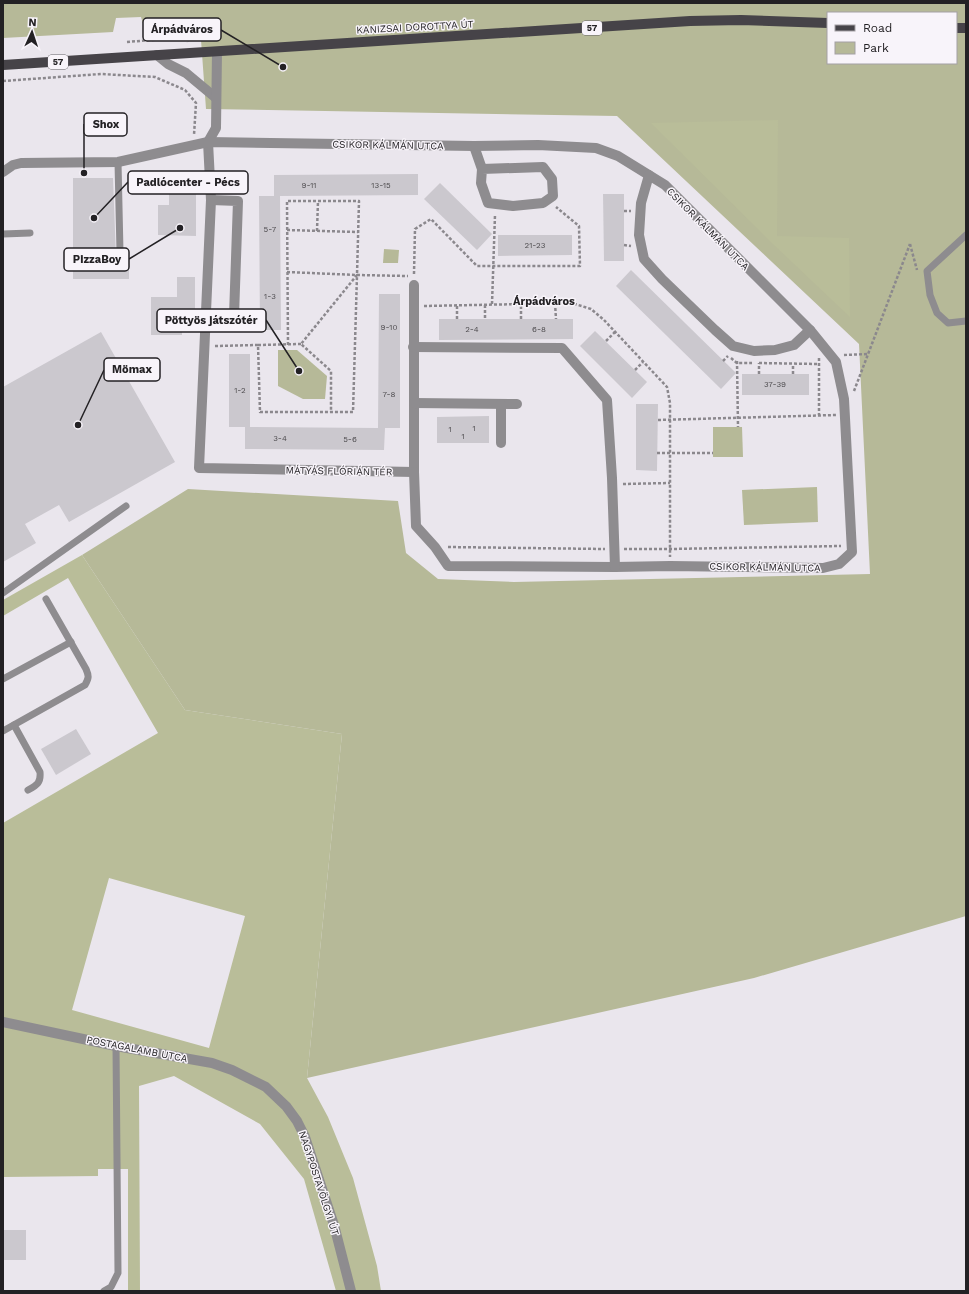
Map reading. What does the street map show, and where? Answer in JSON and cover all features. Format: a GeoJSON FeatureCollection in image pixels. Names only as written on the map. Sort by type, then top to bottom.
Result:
{"type":"FeatureCollection","features":[{"type":"Feature","properties":{"kind":"main road","name":"KANIZSAI DOROTTYA ÚT"},"geometry":{"type":"LineString","coordinates":[[3,65],[690,21],[741,20],[827,23]]}},
{"type":"Feature","properties":{"kind":"street"},"geometry":{"type":"LineString","coordinates":[[204,346],[211,200],[208,142],[216,128],[217,52]]}},
{"type":"Feature","properties":{"kind":"street"},"geometry":{"type":"LineString","coordinates":[[157,55],[168,64],[186,74],[216,98]]}},
{"type":"Feature","properties":{"kind":"street","name":"CSIKOR KÁLMÁN UTCA"},"geometry":{"type":"LineString","coordinates":[[3,172],[13,165],[20,163],[118,162],[208,142],[474,146],[538,145],[596,148],[618,156],[665,185],[810,330],[836,362],[844,399],[852,546],[852,552],[839,564],[823,568],[448,566],[435,546]]}},
{"type":"Feature","properties":{"kind":"street"},"geometry":{"type":"LineString","coordinates":[[474,146],[482,169],[482,183],[488,203],[513,206],[543,203],[553,196],[552,179],[543,167],[482,169]]}},
{"type":"Feature","properties":{"kind":"street"},"geometry":{"type":"LineString","coordinates":[[649,175],[641,203],[639,235],[644,259],[662,279],[733,346],[754,351],[775,350],[794,345],[810,330]]}},
{"type":"Feature","properties":{"kind":"street"},"geometry":{"type":"LineString","coordinates":[[211,200],[238,201],[234,316]]}},
{"type":"Feature","properties":{"kind":"street"},"geometry":{"type":"LineString","coordinates":[[415,280],[413,347],[416,526],[435,546]]}},
{"type":"Feature","properties":{"kind":"street","name":"MÁTYÁS FLÓRIÁN TÉR"},"geometry":{"type":"LineString","coordinates":[[204,346],[199,468],[414,472]]}},
{"type":"Feature","properties":{"kind":"street"},"geometry":{"type":"LineString","coordinates":[[413,347],[562,348],[607,400],[613,485],[615,567]]}},
{"type":"Feature","properties":{"kind":"street"},"geometry":{"type":"LineString","coordinates":[[414,403],[517,404]]}},
{"type":"Feature","properties":{"kind":"street"},"geometry":{"type":"LineString","coordinates":[[501,404],[501,443]]}},
{"type":"Feature","properties":{"kind":"street","name":"POSTAGALAMB UTCA"},"geometry":{"type":"LineString","coordinates":[[3,1022],[116,1046],[212,1064],[232,1070],[266,1087]]}},
{"type":"Feature","properties":{"kind":"street","name":"NAGYPOSTAVÖLGYI ÚT"},"geometry":{"type":"LineString","coordinates":[[266,1087],[286,1106],[297,1121],[305,1137],[334,1225],[351,1291]]}},
{"type":"Feature","properties":{"kind":"lane"},"geometry":{"type":"LineString","coordinates":[[118,162],[120,252]]}},
{"type":"Feature","properties":{"kind":"lane"},"geometry":{"type":"LineString","coordinates":[[3,234],[30,234]]}},
{"type":"Feature","properties":{"kind":"lane"},"geometry":{"type":"LineString","coordinates":[[966,235],[927,271],[930,295],[937,313],[948,323],[966,321]]}},
{"type":"Feature","properties":{"kind":"lane"},"geometry":{"type":"LineString","coordinates":[[3,593],[126,506]]}},
{"type":"Feature","properties":{"kind":"lane"},"geometry":{"type":"LineString","coordinates":[[3,732],[85,684],[88,679],[89,675],[46,599]]}},
{"type":"Feature","properties":{"kind":"lane"},"geometry":{"type":"LineString","coordinates":[[3,679],[71,642]]}},
{"type":"Feature","properties":{"kind":"lane"},"geometry":{"type":"LineString","coordinates":[[14,725],[40,772],[40,781],[28,790]]}},
{"type":"Feature","properties":{"kind":"lane"},"geometry":{"type":"LineString","coordinates":[[104,1291],[111,1287],[118,1273],[116,1046]]}},
{"type":"Feature","properties":{"kind":"path"},"geometry":{"type":"LineString","coordinates":[[3,81],[101,74],[155,78],[185,90],[196,103],[194,145]]}},
{"type":"Feature","properties":{"kind":"path"},"geometry":{"type":"LineString","coordinates":[[287,272],[357,275],[415,280],[415,229],[431,219],[478,266],[580,266],[579,226],[548,200]]}},
{"type":"Feature","properties":{"kind":"path"},"geometry":{"type":"LineString","coordinates":[[258,345],[260,412],[353,412],[359,201],[287,201],[288,345]]}},
{"type":"Feature","properties":{"kind":"path"},"geometry":{"type":"LineString","coordinates":[[318,201],[318,231]]}},
{"type":"Feature","properties":{"kind":"path"},"geometry":{"type":"LineString","coordinates":[[492,304],[495,204]]}},
{"type":"Feature","properties":{"kind":"path"},"geometry":{"type":"LineString","coordinates":[[287,230],[358,232]]}},
{"type":"Feature","properties":{"kind":"path"},"geometry":{"type":"LineString","coordinates":[[856,386],[910,244],[918,273]]}},
{"type":"Feature","properties":{"kind":"path"},"geometry":{"type":"LineString","coordinates":[[301,344],[357,275]]}},
{"type":"Feature","properties":{"kind":"path"},"geometry":{"type":"LineString","coordinates":[[423,299],[423,313]]}},
{"type":"Feature","properties":{"kind":"path"},"geometry":{"type":"LineString","coordinates":[[521,304],[521,319]]}},
{"type":"Feature","properties":{"kind":"path"},"geometry":{"type":"LineString","coordinates":[[555,304],[556,318]]}},
{"type":"Feature","properties":{"kind":"path"},"geometry":{"type":"LineString","coordinates":[[457,305],[457,319]]}},
{"type":"Feature","properties":{"kind":"path"},"geometry":{"type":"LineString","coordinates":[[485,305],[486,319]]}},
{"type":"Feature","properties":{"kind":"path"},"geometry":{"type":"LineString","coordinates":[[606,341],[615,332]]}},
{"type":"Feature","properties":{"kind":"path"},"geometry":{"type":"LineString","coordinates":[[819,341],[819,416]]}},
{"type":"Feature","properties":{"kind":"path"},"geometry":{"type":"LineString","coordinates":[[204,346],[301,344],[331,371],[331,412]]}},
{"type":"Feature","properties":{"kind":"path"},"geometry":{"type":"LineString","coordinates":[[737,347],[738,427]]}},
{"type":"Feature","properties":{"kind":"path"},"geometry":{"type":"LineString","coordinates":[[830,356],[868,354]]}},
{"type":"Feature","properties":{"kind":"path"},"geometry":{"type":"LineString","coordinates":[[723,361],[728,356]]}},
{"type":"Feature","properties":{"kind":"path"},"geometry":{"type":"LineString","coordinates":[[635,370],[643,362]]}},
{"type":"Feature","properties":{"kind":"path"},"geometry":{"type":"LineString","coordinates":[[759,363],[759,374]]}},
{"type":"Feature","properties":{"kind":"path"},"geometry":{"type":"LineString","coordinates":[[793,364],[793,374]]}},
{"type":"Feature","properties":{"kind":"path"},"geometry":{"type":"LineString","coordinates":[[658,420],[845,415]]}},
{"type":"Feature","properties":{"kind":"path"},"geometry":{"type":"LineString","coordinates":[[657,453],[713,453]]}},
{"type":"Feature","properties":{"kind":"path"},"geometry":{"type":"LineString","coordinates":[[613,485],[670,483]]}},
{"type":"Feature","properties":{"kind":"path"},"geometry":{"type":"LineString","coordinates":[[435,546],[670,549],[852,546]]}},
{"type":"Feature","properties":{"kind":"green space"},"geometry":{"type":"Polygon","coordinates":[[[3,3],[966,3],[966,916],[754,978],[307,1078],[342,734],[185,710],[82,555],[188,489],[398,501],[406,553],[438,579],[514,582],[870,574],[859,344],[617,116],[206,109],[200,26],[145,30],[141,17],[116,18],[113,32],[3,38],[3,3]]]}},
{"type":"Feature","properties":{"kind":"green space"},"geometry":{"type":"Polygon","coordinates":[[[778,120],[777,236],[849,238],[850,317],[773,244],[651,123],[778,120]]]}},
{"type":"Feature","properties":{"kind":"green space"},"geometry":{"type":"Polygon","coordinates":[[[384,249],[399,250],[398,263],[383,263],[384,249]]]}},
{"type":"Feature","properties":{"kind":"green space"},"geometry":{"type":"Polygon","coordinates":[[[278,350],[297,350],[327,376],[325,399],[303,399],[278,386],[278,350]]]}},
{"type":"Feature","properties":{"kind":"green space"},"geometry":{"type":"Polygon","coordinates":[[[713,427],[742,427],[743,457],[713,457],[713,427]]]}},
{"type":"Feature","properties":{"kind":"green space"},"geometry":{"type":"Polygon","coordinates":[[[817,487],[818,522],[744,525],[742,490],[817,487]]]}},
{"type":"Feature","properties":{"kind":"green space"},"geometry":{"type":"Polygon","coordinates":[[[82,555],[185,710],[342,734],[307,1078],[328,1117],[353,1178],[377,1266],[381,1291],[336,1291],[304,1179],[260,1124],[174,1076],[139,1086],[140,1291],[128,1291],[128,1169],[98,1169],[98,1176],[3,1177],[3,823],[158,733],[68,578],[3,616],[3,600],[82,555]],[[109,878],[72,1010],[209,1048],[245,916],[109,878]]]}},
{"type":"Feature","properties":{"kind":"building"},"geometry":{"type":"Polygon","coordinates":[[[418,174],[418,195],[280,196],[281,330],[260,330],[259,196],[274,196],[274,175],[418,174]]]}},
{"type":"Feature","properties":{"kind":"building"},"geometry":{"type":"Polygon","coordinates":[[[169,177],[196,177],[196,236],[158,235],[158,205],[169,205],[169,177]]]}},
{"type":"Feature","properties":{"kind":"building"},"geometry":{"type":"Polygon","coordinates":[[[73,178],[113,178],[116,258],[129,258],[129,279],[73,279],[73,178]]]}},
{"type":"Feature","properties":{"kind":"building"},"geometry":{"type":"Polygon","coordinates":[[[440,183],[492,234],[477,250],[424,199],[440,183]]]}},
{"type":"Feature","properties":{"kind":"building"},"geometry":{"type":"Polygon","coordinates":[[[603,194],[624,194],[624,261],[604,261],[603,194]]]}},
{"type":"Feature","properties":{"kind":"building"},"geometry":{"type":"Polygon","coordinates":[[[498,235],[572,235],[572,255],[498,256],[498,235]]]}},
{"type":"Feature","properties":{"kind":"building"},"geometry":{"type":"Polygon","coordinates":[[[631,270],[736,373],[721,389],[616,286],[631,270]]]}},
{"type":"Feature","properties":{"kind":"building"},"geometry":{"type":"Polygon","coordinates":[[[177,277],[195,277],[195,326],[182,326],[182,335],[151,335],[151,297],[177,297],[177,277]]]}},
{"type":"Feature","properties":{"kind":"building"},"geometry":{"type":"Polygon","coordinates":[[[379,294],[400,294],[400,428],[385,428],[384,450],[245,449],[245,427],[378,428],[379,294]]]}},
{"type":"Feature","properties":{"kind":"building"},"geometry":{"type":"Polygon","coordinates":[[[439,319],[573,319],[573,339],[439,340],[439,319]]]}},
{"type":"Feature","properties":{"kind":"building"},"geometry":{"type":"Polygon","coordinates":[[[595,331],[647,382],[632,398],[580,346],[595,331]]]}},
{"type":"Feature","properties":{"kind":"building"},"geometry":{"type":"Polygon","coordinates":[[[101,332],[175,462],[69,522],[59,505],[25,524],[36,543],[3,562],[3,387],[101,332]]]}},
{"type":"Feature","properties":{"kind":"building"},"geometry":{"type":"Polygon","coordinates":[[[229,354],[250,354],[250,427],[229,427],[229,354]]]}},
{"type":"Feature","properties":{"kind":"building"},"geometry":{"type":"Polygon","coordinates":[[[742,374],[809,374],[809,395],[742,395],[742,374]]]}},
{"type":"Feature","properties":{"kind":"building"},"geometry":{"type":"Polygon","coordinates":[[[636,404],[658,404],[657,471],[636,470],[636,404]]]}},
{"type":"Feature","properties":{"kind":"building"},"geometry":{"type":"Polygon","coordinates":[[[489,416],[489,443],[437,443],[437,417],[489,416]]]}},
{"type":"Feature","properties":{"kind":"building"},"geometry":{"type":"Polygon","coordinates":[[[76,729],[91,754],[56,775],[41,749],[76,729]]]}},
{"type":"Feature","properties":{"kind":"building"},"geometry":{"type":"Polygon","coordinates":[[[3,1230],[26,1230],[26,1260],[3,1260],[3,1230]]]}},
{"type":"Feature","properties":{"kind":"place","name":"Árpádváros"},"geometry":{"type":"Point","coordinates":[283,67]}},
{"type":"Feature","properties":{"kind":"place","name":"Shox"},"geometry":{"type":"Point","coordinates":[84,173]}},
{"type":"Feature","properties":{"kind":"place","name":"Padlócenter - Pécs"},"geometry":{"type":"Point","coordinates":[94,218]}},
{"type":"Feature","properties":{"kind":"place","name":"PizzaBoy"},"geometry":{"type":"Point","coordinates":[180,228]}},
{"type":"Feature","properties":{"kind":"place","name":"Pöttyös játszótér"},"geometry":{"type":"Point","coordinates":[299,371]}},
{"type":"Feature","properties":{"kind":"place","name":"Mömax"},"geometry":{"type":"Point","coordinates":[78,425]}},
{"type":"Feature","properties":{"kind":"district","name":"Árpádváros"},"geometry":{"type":"Point","coordinates":[544,301]}}]}
